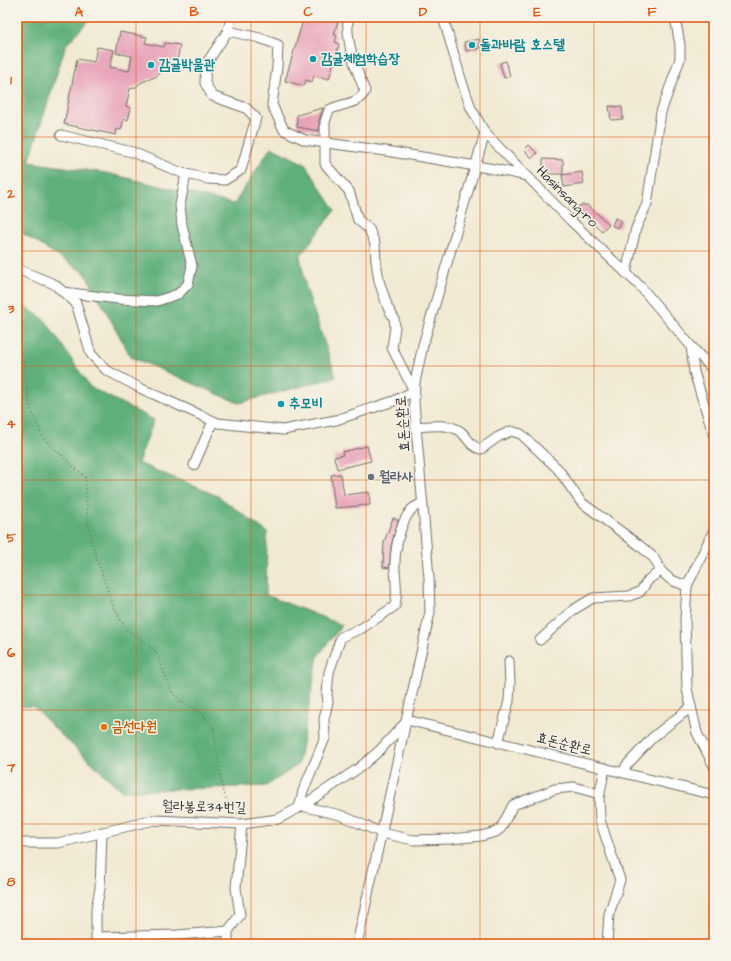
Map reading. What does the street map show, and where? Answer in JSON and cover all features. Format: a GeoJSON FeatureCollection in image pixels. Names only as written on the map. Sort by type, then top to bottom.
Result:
{"type":"FeatureCollection","features":[{"type":"Feature","properties":{"kind":"street"},"geometry":{"type":"LineString","coordinates":[[61,135],[132,152],[186,174],[208,179],[225,180],[241,170],[256,118],[246,108],[212,96],[205,83],[206,64],[228,30],[231,17]]}},
{"type":"Feature","properties":{"kind":"street"},"geometry":{"type":"LineString","coordinates":[[17,269],[54,284],[76,303],[90,354],[106,370],[142,389],[218,423],[283,430],[336,420],[394,401],[414,391],[392,348],[395,327],[394,318],[388,308],[380,281],[376,262],[375,244],[369,229],[358,220],[349,191],[325,164],[325,122],[329,110],[334,106],[352,102],[361,98],[365,91],[354,66],[347,30],[348,17]]}},
{"type":"Feature","properties":{"kind":"street","name":"Hasinsang-ro"},"geometry":{"type":"LineString","coordinates":[[443,17],[460,79],[471,108],[485,133],[570,220],[640,286],[714,371]]}},
{"type":"Feature","properties":{"kind":"street"},"geometry":{"type":"LineString","coordinates":[[626,273],[636,228],[647,204],[660,112],[680,59],[680,46],[675,17]]}},
{"type":"Feature","properties":{"kind":"street"},"geometry":{"type":"LineString","coordinates":[[228,30],[260,38],[278,45],[272,105],[284,130],[305,140],[386,151],[527,176]]}},
{"type":"Feature","properties":{"kind":"street","name":"효돈순환로"},"geometry":{"type":"LineString","coordinates":[[357,944],[430,612],[429,578],[416,427],[415,382],[423,345],[485,133]]}},
{"type":"Feature","properties":{"kind":"street"},"geometry":{"type":"LineString","coordinates":[[63,292],[118,299],[157,301],[178,294],[188,284],[192,266],[182,225],[180,205],[186,174]]}},
{"type":"Feature","properties":{"kind":"street"},"geometry":{"type":"LineString","coordinates":[[691,346],[694,372],[714,436]]}},
{"type":"Feature","properties":{"kind":"street"},"geometry":{"type":"LineString","coordinates":[[194,465],[213,421]]}},
{"type":"Feature","properties":{"kind":"street"},"geometry":{"type":"LineString","coordinates":[[416,427],[452,427],[460,431],[475,448],[481,449],[498,436],[511,431],[521,434],[558,469],[581,502],[654,558],[661,571],[671,580],[687,586]]}},
{"type":"Feature","properties":{"kind":"street"},"geometry":{"type":"LineString","coordinates":[[423,503],[413,508],[405,519],[397,544],[395,570],[397,596],[395,606],[362,628],[341,638],[330,672],[327,694],[328,702],[324,719],[325,738],[303,790],[300,807],[340,815],[382,834],[413,840],[451,839],[480,836],[496,832],[501,828],[513,805],[555,789],[574,788],[600,794]]}},
{"type":"Feature","properties":{"kind":"street"},"geometry":{"type":"LineString","coordinates":[[714,530],[711,543],[687,586],[685,620],[687,689],[697,733],[714,766]]}},
{"type":"Feature","properties":{"kind":"street"},"geometry":{"type":"LineString","coordinates":[[540,640],[572,610],[593,598],[629,596],[640,592],[649,579],[661,571]]}},
{"type":"Feature","properties":{"kind":"street"},"geometry":{"type":"LineString","coordinates":[[498,743],[509,701],[509,661]]}},
{"type":"Feature","properties":{"kind":"street"},"geometry":{"type":"LineString","coordinates":[[624,773],[626,766],[654,737],[691,707]]}},
{"type":"Feature","properties":{"kind":"street","name":"효돈순환로"},"geometry":{"type":"LineString","coordinates":[[407,720],[714,795]]}},
{"type":"Feature","properties":{"kind":"street","name":"월라봉로34번길"},"geometry":{"type":"LineString","coordinates":[[17,843],[58,843],[154,820],[245,823],[278,819],[300,807],[359,768],[379,751],[407,720]]}},
{"type":"Feature","properties":{"kind":"street"},"geometry":{"type":"LineString","coordinates":[[605,768],[600,794],[600,820],[620,880],[609,914],[607,944]]}},
{"type":"Feature","properties":{"kind":"street"},"geometry":{"type":"LineString","coordinates":[[228,944],[228,931],[240,915],[236,888],[245,823]]}},
{"type":"Feature","properties":{"kind":"street"},"geometry":{"type":"LineString","coordinates":[[102,832],[100,889],[96,910],[96,937],[177,935],[228,931]]}},
{"type":"Feature","properties":{"kind":"path"},"geometry":{"type":"LineString","coordinates":[[24,362],[27,391],[31,409],[43,438],[85,477],[88,524],[104,584],[114,608],[126,629],[155,650],[172,692],[181,702],[202,713],[213,726],[223,791],[231,809],[245,823]]}},
{"type":"Feature","properties":{"kind":"green space"},"geometry":{"type":"Polygon","coordinates":[[[17,17],[92,17],[66,45],[29,162],[106,173],[234,204],[271,147],[305,164],[335,210],[300,256],[306,288],[336,377],[239,403],[131,357],[85,273],[17,230],[17,17]]]}},
{"type":"Feature","properties":{"kind":"green space"},"geometry":{"type":"Polygon","coordinates":[[[17,301],[45,320],[90,387],[154,420],[138,463],[218,496],[267,532],[266,595],[342,625],[318,656],[298,765],[266,786],[122,791],[57,731],[33,706],[17,707],[17,301]]]}},
{"type":"Feature","properties":{"kind":"building","name":"감귤체험학습장"},"geometry":{"type":"Polygon","coordinates":[[[304,17],[339,17],[334,35],[337,35],[335,42],[339,44],[329,79],[314,75],[312,82],[306,80],[304,86],[285,81],[304,17]]]}},
{"type":"Feature","properties":{"kind":"building"},"geometry":{"type":"Polygon","coordinates":[[[120,32],[147,37],[145,43],[164,47],[165,43],[180,45],[177,61],[155,77],[130,89],[126,106],[131,108],[128,120],[124,119],[121,130],[117,129],[116,135],[64,124],[77,59],[94,62],[97,47],[114,50],[110,67],[129,71],[132,56],[116,53],[120,32]]]}},
{"type":"Feature","properties":{"kind":"building","name":"돌과바람 호스텔"},"geometry":{"type":"Polygon","coordinates":[[[479,39],[480,48],[466,51],[464,42],[479,39]]]}},
{"type":"Feature","properties":{"kind":"building"},"geometry":{"type":"Polygon","coordinates":[[[506,61],[510,76],[504,78],[500,63],[506,61]]]}},
{"type":"Feature","properties":{"kind":"building"},"geometry":{"type":"Polygon","coordinates":[[[609,106],[622,107],[623,119],[611,120],[609,106]]]}},
{"type":"Feature","properties":{"kind":"building"},"geometry":{"type":"Polygon","coordinates":[[[323,108],[319,120],[319,131],[297,127],[297,115],[323,108]]]}},
{"type":"Feature","properties":{"kind":"building"},"geometry":{"type":"Polygon","coordinates":[[[529,145],[537,153],[532,158],[524,150],[529,145]]]}},
{"type":"Feature","properties":{"kind":"building"},"geometry":{"type":"Polygon","coordinates":[[[543,159],[563,160],[563,174],[543,174],[543,159]]]}},
{"type":"Feature","properties":{"kind":"building"},"geometry":{"type":"Polygon","coordinates":[[[582,172],[584,184],[564,187],[562,175],[582,172]]]}},
{"type":"Feature","properties":{"kind":"building"},"geometry":{"type":"Polygon","coordinates":[[[580,205],[587,205],[609,224],[602,231],[577,209],[580,205]]]}},
{"type":"Feature","properties":{"kind":"building"},"geometry":{"type":"Polygon","coordinates":[[[615,218],[622,221],[619,228],[612,226],[615,218]]]}},
{"type":"Feature","properties":{"kind":"building","name":"월라사"},"geometry":{"type":"Polygon","coordinates":[[[367,446],[371,461],[337,469],[334,457],[343,455],[342,452],[367,446]]]}},
{"type":"Feature","properties":{"kind":"building"},"geometry":{"type":"Polygon","coordinates":[[[341,474],[344,495],[369,492],[370,505],[335,508],[331,475],[341,474]]]}},
{"type":"Feature","properties":{"kind":"building"},"geometry":{"type":"Polygon","coordinates":[[[393,518],[398,520],[391,546],[389,568],[383,567],[384,542],[393,518]]]}},
{"type":"Feature","properties":{"kind":"place","name":"돌과바람 호스텔"},"geometry":{"type":"Point","coordinates":[472,45]}},
{"type":"Feature","properties":{"kind":"place","name":"감귤체험학습장"},"geometry":{"type":"Point","coordinates":[313,59]}},
{"type":"Feature","properties":{"kind":"place","name":"감귤박물관"},"geometry":{"type":"Point","coordinates":[151,65]}},
{"type":"Feature","properties":{"kind":"place","name":"추모비"},"geometry":{"type":"Point","coordinates":[281,404]}},
{"type":"Feature","properties":{"kind":"place","name":"월라사"},"geometry":{"type":"Point","coordinates":[371,477]}},
{"type":"Feature","properties":{"kind":"place","name":"금선다원"},"geometry":{"type":"Point","coordinates":[104,727]}}]}
